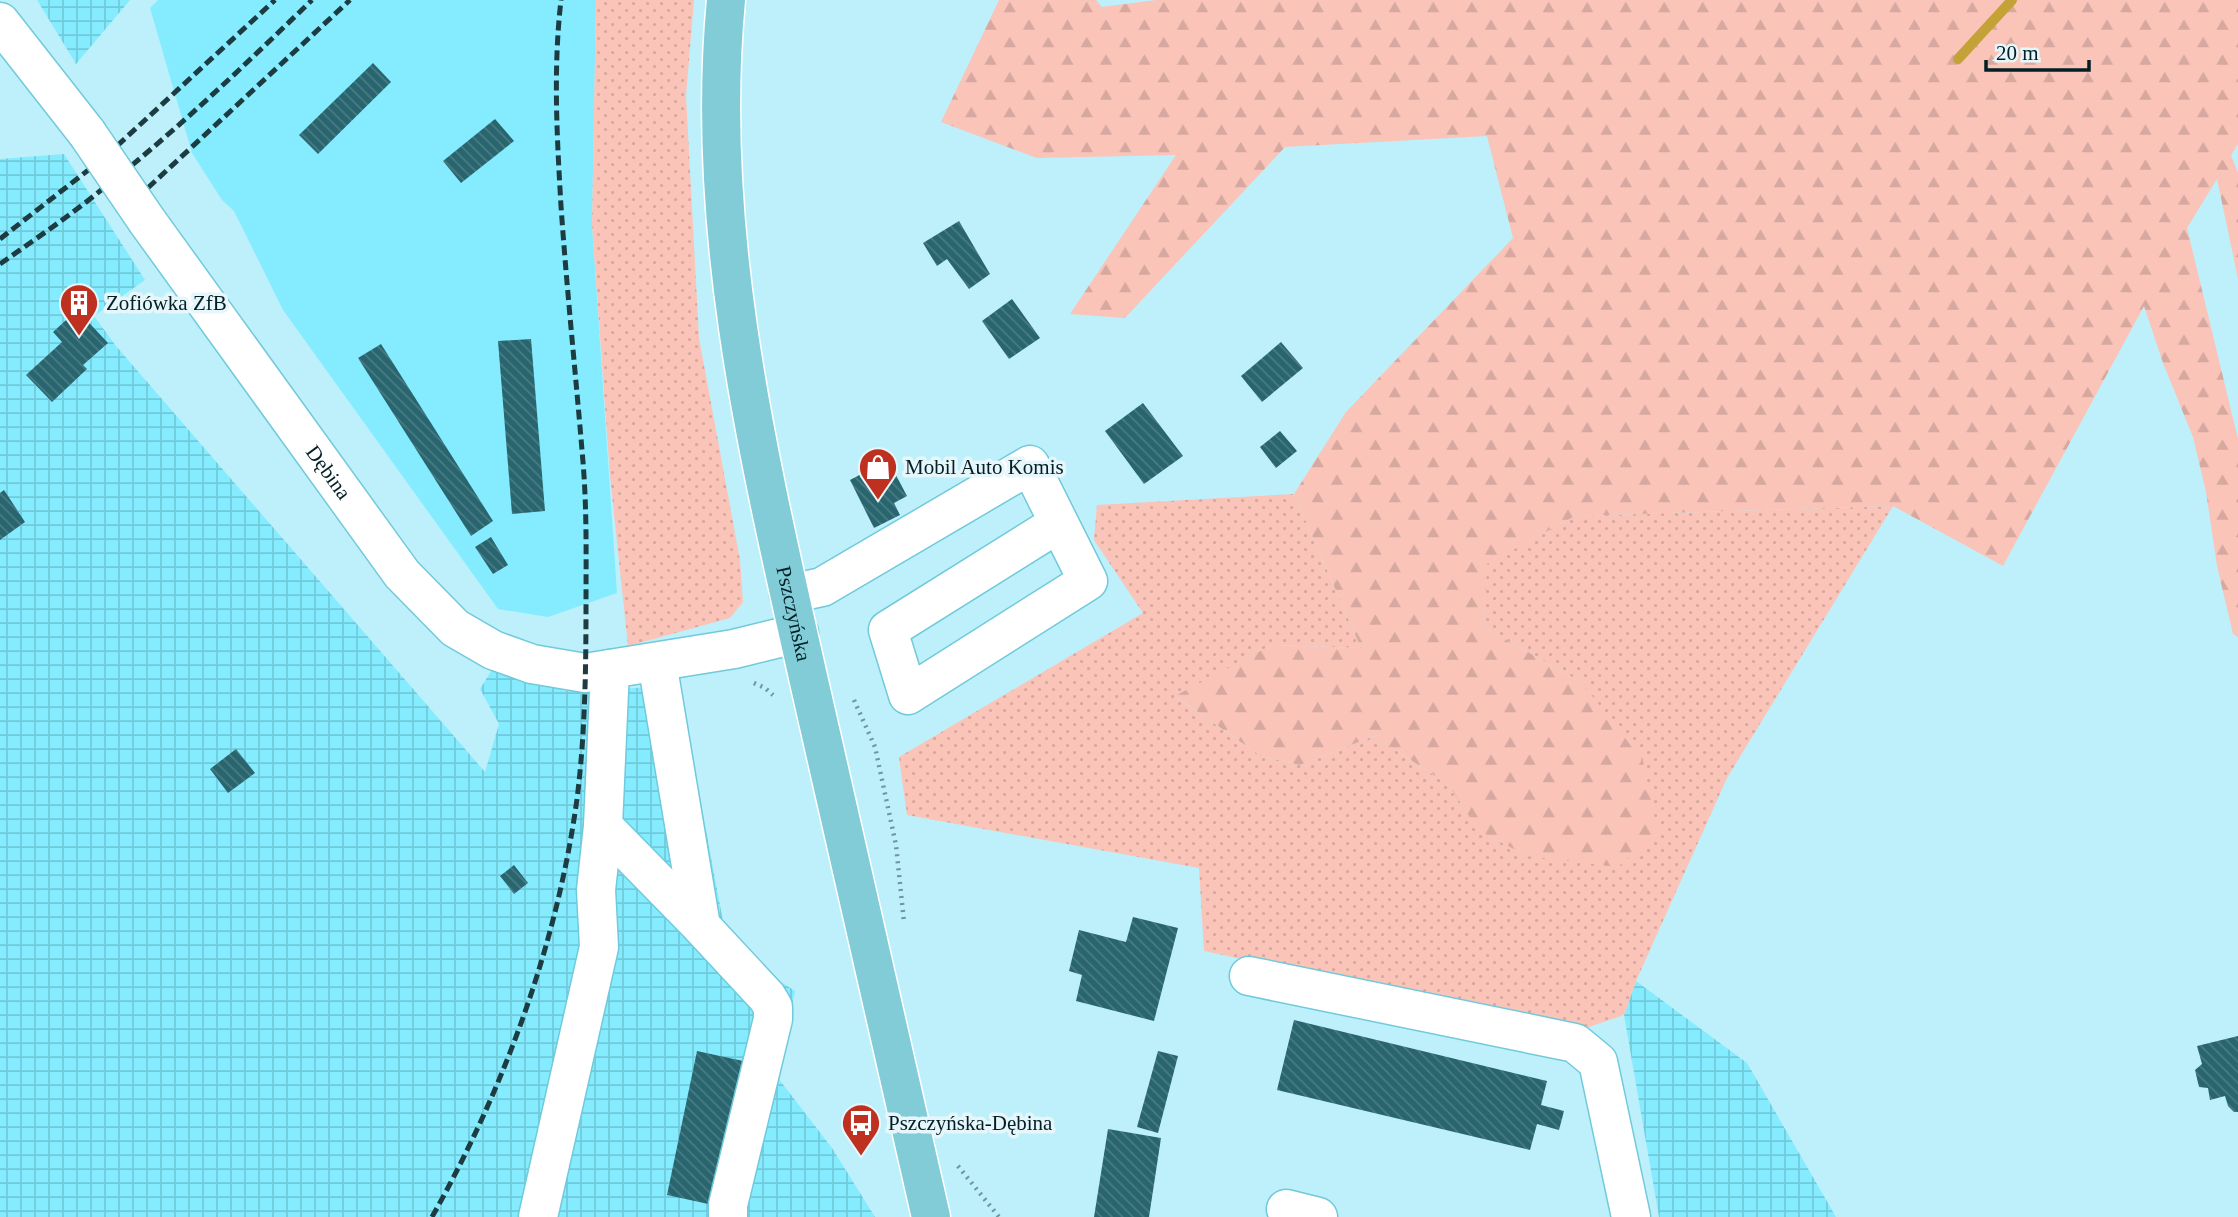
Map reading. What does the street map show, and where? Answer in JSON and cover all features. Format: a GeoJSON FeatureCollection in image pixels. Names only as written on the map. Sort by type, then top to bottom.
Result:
{"type":"FeatureCollection","features":[{"type":"Feature","properties":{"kind":"main road","name":"Pszczyńska"},"geometry":{"type":"LineString","coordinates":[[726,0],[722,40],[720,152],[727,252],[743,366],[789,594],[931,1217]]}},
{"type":"Feature","properties":{"kind":"street","name":"Dębina"},"geometry":{"type":"LineString","coordinates":[[0,22],[86,133],[402,574],[455,628],[493,650],[532,664],[585,673],[734,649],[799,634]]}},
{"type":"Feature","properties":{"kind":"street"},"geometry":{"type":"LineString","coordinates":[[789,594],[822,587],[1030,465],[1059,523],[1088,581],[908,695],[888,630],[1059,523]]}},
{"type":"Feature","properties":{"kind":"street"},"geometry":{"type":"LineString","coordinates":[[657,662],[701,926]]}},
{"type":"Feature","properties":{"kind":"street"},"geometry":{"type":"LineString","coordinates":[[538,1217],[599,947],[596,890],[603,826],[610,669]]}},
{"type":"Feature","properties":{"kind":"street"},"geometry":{"type":"LineString","coordinates":[[603,826],[701,926],[767,997],[773,1007],[773,1019],[728,1205],[728,1217]]}},
{"type":"Feature","properties":{"kind":"street"},"geometry":{"type":"LineString","coordinates":[[1249,976],[1576,1043],[1598,1062],[1631,1217]]}},
{"type":"Feature","properties":{"kind":"path"},"geometry":{"type":"LineString","coordinates":[[849,691],[875,747],[896,845],[906,934]]}},
{"type":"Feature","properties":{"kind":"shaded area"},"geometry":{"type":"Polygon","coordinates":[[[37,0],[130,0],[76,64],[37,0]]]}},
{"type":"Feature","properties":{"kind":"shaded area"},"geometry":{"type":"Polygon","coordinates":[[[158,0],[596,0],[592,225],[617,593],[548,617],[498,609],[283,310],[234,211],[222,200],[192,153],[150,8],[158,0]]]}},
{"type":"Feature","properties":{"kind":"shaded area"},"geometry":{"type":"Polygon","coordinates":[[[64,154],[145,280],[94,316],[116,346],[485,772],[499,724],[480,689],[493,668],[565,691],[679,686],[725,932],[744,958],[795,991],[778,1078],[832,1148],[875,1217],[0,1217],[0,159],[64,154]]]}},
{"type":"Feature","properties":{"kind":"shaded area"},"geometry":{"type":"Polygon","coordinates":[[[1636,981],[1747,1063],[1836,1217],[1659,1217],[1624,1015],[1636,981]]]}},
{"type":"Feature","properties":{"kind":"green space"},"geometry":{"type":"Polygon","coordinates":[[[596,0],[694,0],[686,96],[699,338],[740,560],[743,602],[730,618],[628,646],[610,476],[592,225],[596,0]]]}},
{"type":"Feature","properties":{"kind":"green space"},"geometry":{"type":"Polygon","coordinates":[[[999,0],[1096,0],[1102,7],[1156,0],[2238,0],[2238,144],[2231,155],[2238,173],[2238,279],[2217,179],[2187,228],[2238,439],[2238,637],[2233,634],[2217,566],[2206,492],[2193,437],[2163,363],[2144,306],[2003,566],[1893,506],[1575,516],[1487,564],[1484,627],[1582,683],[1643,761],[1658,833],[1618,867],[1527,856],[1478,830],[1449,785],[1374,736],[1300,765],[1261,756],[1175,696],[1272,645],[1361,648],[1294,494],[1346,412],[1513,238],[1487,136],[1285,147],[1125,318],[1070,314],[1176,155],[1037,158],[941,122],[999,0]]]}},
{"type":"Feature","properties":{"kind":"green space"},"geometry":{"type":"Polygon","coordinates":[[[1294,494],[1361,648],[1272,645],[1176,697],[1261,756],[1300,765],[1374,736],[1449,785],[1479,830],[1527,856],[1582,683],[1484,627],[1486,564],[1575,516],[1893,506],[1727,778],[1636,981],[1624,1015],[1577,1031],[1204,951],[1199,868],[907,815],[899,757],[1143,613],[1094,540],[1097,505],[1294,494]]]}},
{"type":"Feature","properties":{"kind":"building"},"geometry":{"type":"Polygon","coordinates":[[[373,63],[391,82],[318,154],[299,135],[373,63]]]}},
{"type":"Feature","properties":{"kind":"building"},"geometry":{"type":"Polygon","coordinates":[[[495,119],[514,141],[461,183],[443,161],[495,119]]]}},
{"type":"Feature","properties":{"kind":"building"},"geometry":{"type":"Polygon","coordinates":[[[959,221],[990,274],[969,289],[947,259],[937,266],[923,243],[959,221]]]}},
{"type":"Feature","properties":{"kind":"building"},"geometry":{"type":"Polygon","coordinates":[[[1012,299],[1040,338],[1009,359],[982,321],[1012,299]]]}},
{"type":"Feature","properties":{"kind":"building"},"geometry":{"type":"Polygon","coordinates":[[[77,310],[108,343],[83,365],[87,369],[52,402],[26,375],[62,342],[53,332],[77,310]]]}},
{"type":"Feature","properties":{"kind":"building"},"geometry":{"type":"Polygon","coordinates":[[[531,339],[545,511],[512,514],[498,341],[531,339]]]}},
{"type":"Feature","properties":{"kind":"building"},"geometry":{"type":"Polygon","coordinates":[[[1281,342],[1303,368],[1262,402],[1241,376],[1281,342]]]}},
{"type":"Feature","properties":{"kind":"building"},"geometry":{"type":"Polygon","coordinates":[[[381,344],[493,521],[471,536],[358,358],[381,344]]]}},
{"type":"Feature","properties":{"kind":"building"},"geometry":{"type":"Polygon","coordinates":[[[1143,403],[1183,456],[1144,484],[1105,431],[1143,403]]]}},
{"type":"Feature","properties":{"kind":"building"},"geometry":{"type":"Polygon","coordinates":[[[1280,431],[1297,451],[1276,468],[1260,447],[1280,431]]]}},
{"type":"Feature","properties":{"kind":"building"},"geometry":{"type":"Polygon","coordinates":[[[888,460],[907,496],[894,503],[900,515],[874,528],[850,480],[888,460]]]}},
{"type":"Feature","properties":{"kind":"building"},"geometry":{"type":"Polygon","coordinates":[[[4,490],[25,522],[0,540],[0,493],[4,490]]]}},
{"type":"Feature","properties":{"kind":"building"},"geometry":{"type":"Polygon","coordinates":[[[491,537],[508,565],[493,574],[475,547],[491,537]]]}},
{"type":"Feature","properties":{"kind":"building"},"geometry":{"type":"Polygon","coordinates":[[[236,749],[255,773],[228,793],[210,769],[236,749]]]}},
{"type":"Feature","properties":{"kind":"building"},"geometry":{"type":"Polygon","coordinates":[[[514,865],[528,883],[514,894],[500,876],[514,865]]]}},
{"type":"Feature","properties":{"kind":"building"},"geometry":{"type":"Polygon","coordinates":[[[1133,917],[1178,928],[1154,1021],[1076,1001],[1082,975],[1069,971],[1079,930],[1126,942],[1133,917]]]}},
{"type":"Feature","properties":{"kind":"building"},"geometry":{"type":"Polygon","coordinates":[[[1294,1020],[1547,1081],[1541,1105],[1564,1111],[1559,1130],[1537,1124],[1530,1150],[1277,1090],[1294,1020]]]}},
{"type":"Feature","properties":{"kind":"building"},"geometry":{"type":"Polygon","coordinates":[[[2238,1036],[2238,1112],[2234,1112],[2228,1106],[2225,1096],[2210,1100],[2208,1088],[2199,1087],[2195,1070],[2202,1064],[2197,1046],[2238,1036]]]}},
{"type":"Feature","properties":{"kind":"building"},"geometry":{"type":"Polygon","coordinates":[[[697,1051],[743,1061],[713,1205],[667,1195],[697,1051]]]}},
{"type":"Feature","properties":{"kind":"building"},"geometry":{"type":"Polygon","coordinates":[[[1158,1051],[1178,1056],[1158,1133],[1137,1127],[1158,1051]]]}},
{"type":"Feature","properties":{"kind":"building"},"geometry":{"type":"Polygon","coordinates":[[[1108,1129],[1161,1138],[1149,1217],[1094,1217],[1108,1129]]]}},
{"type":"Feature","properties":{"kind":"waterway"},"geometry":{"type":"LineString","coordinates":[[1958,59],[2012,0]]}},
{"type":"Feature","properties":{"kind":"railway"},"geometry":{"type":"LineString","coordinates":[[0,239],[105,157],[275,0]]}},
{"type":"Feature","properties":{"kind":"railway"},"geometry":{"type":"LineString","coordinates":[[0,264],[128,169],[235,74],[312,0]]}},
{"type":"Feature","properties":{"kind":"railway"},"geometry":{"type":"LineString","coordinates":[[137,198],[350,0]]}},
{"type":"Feature","properties":{"kind":"railway"},"geometry":{"type":"LineString","coordinates":[[432,1217],[482,1118],[524,1015],[556,908],[568,854],[580,775],[585,679],[586,516],[558,155],[556,78],[561,0]]}},
{"type":"Feature","properties":{"kind":"place","name":"Zofiówka ZfB"},"geometry":{"type":"Point","coordinates":[79,337]}},
{"type":"Feature","properties":{"kind":"place","name":"Mobil Auto Komis"},"geometry":{"type":"Point","coordinates":[878,501]}},
{"type":"Feature","properties":{"kind":"place","name":"Pszczyńska-Dębina"},"geometry":{"type":"Point","coordinates":[861,1157]}}]}
